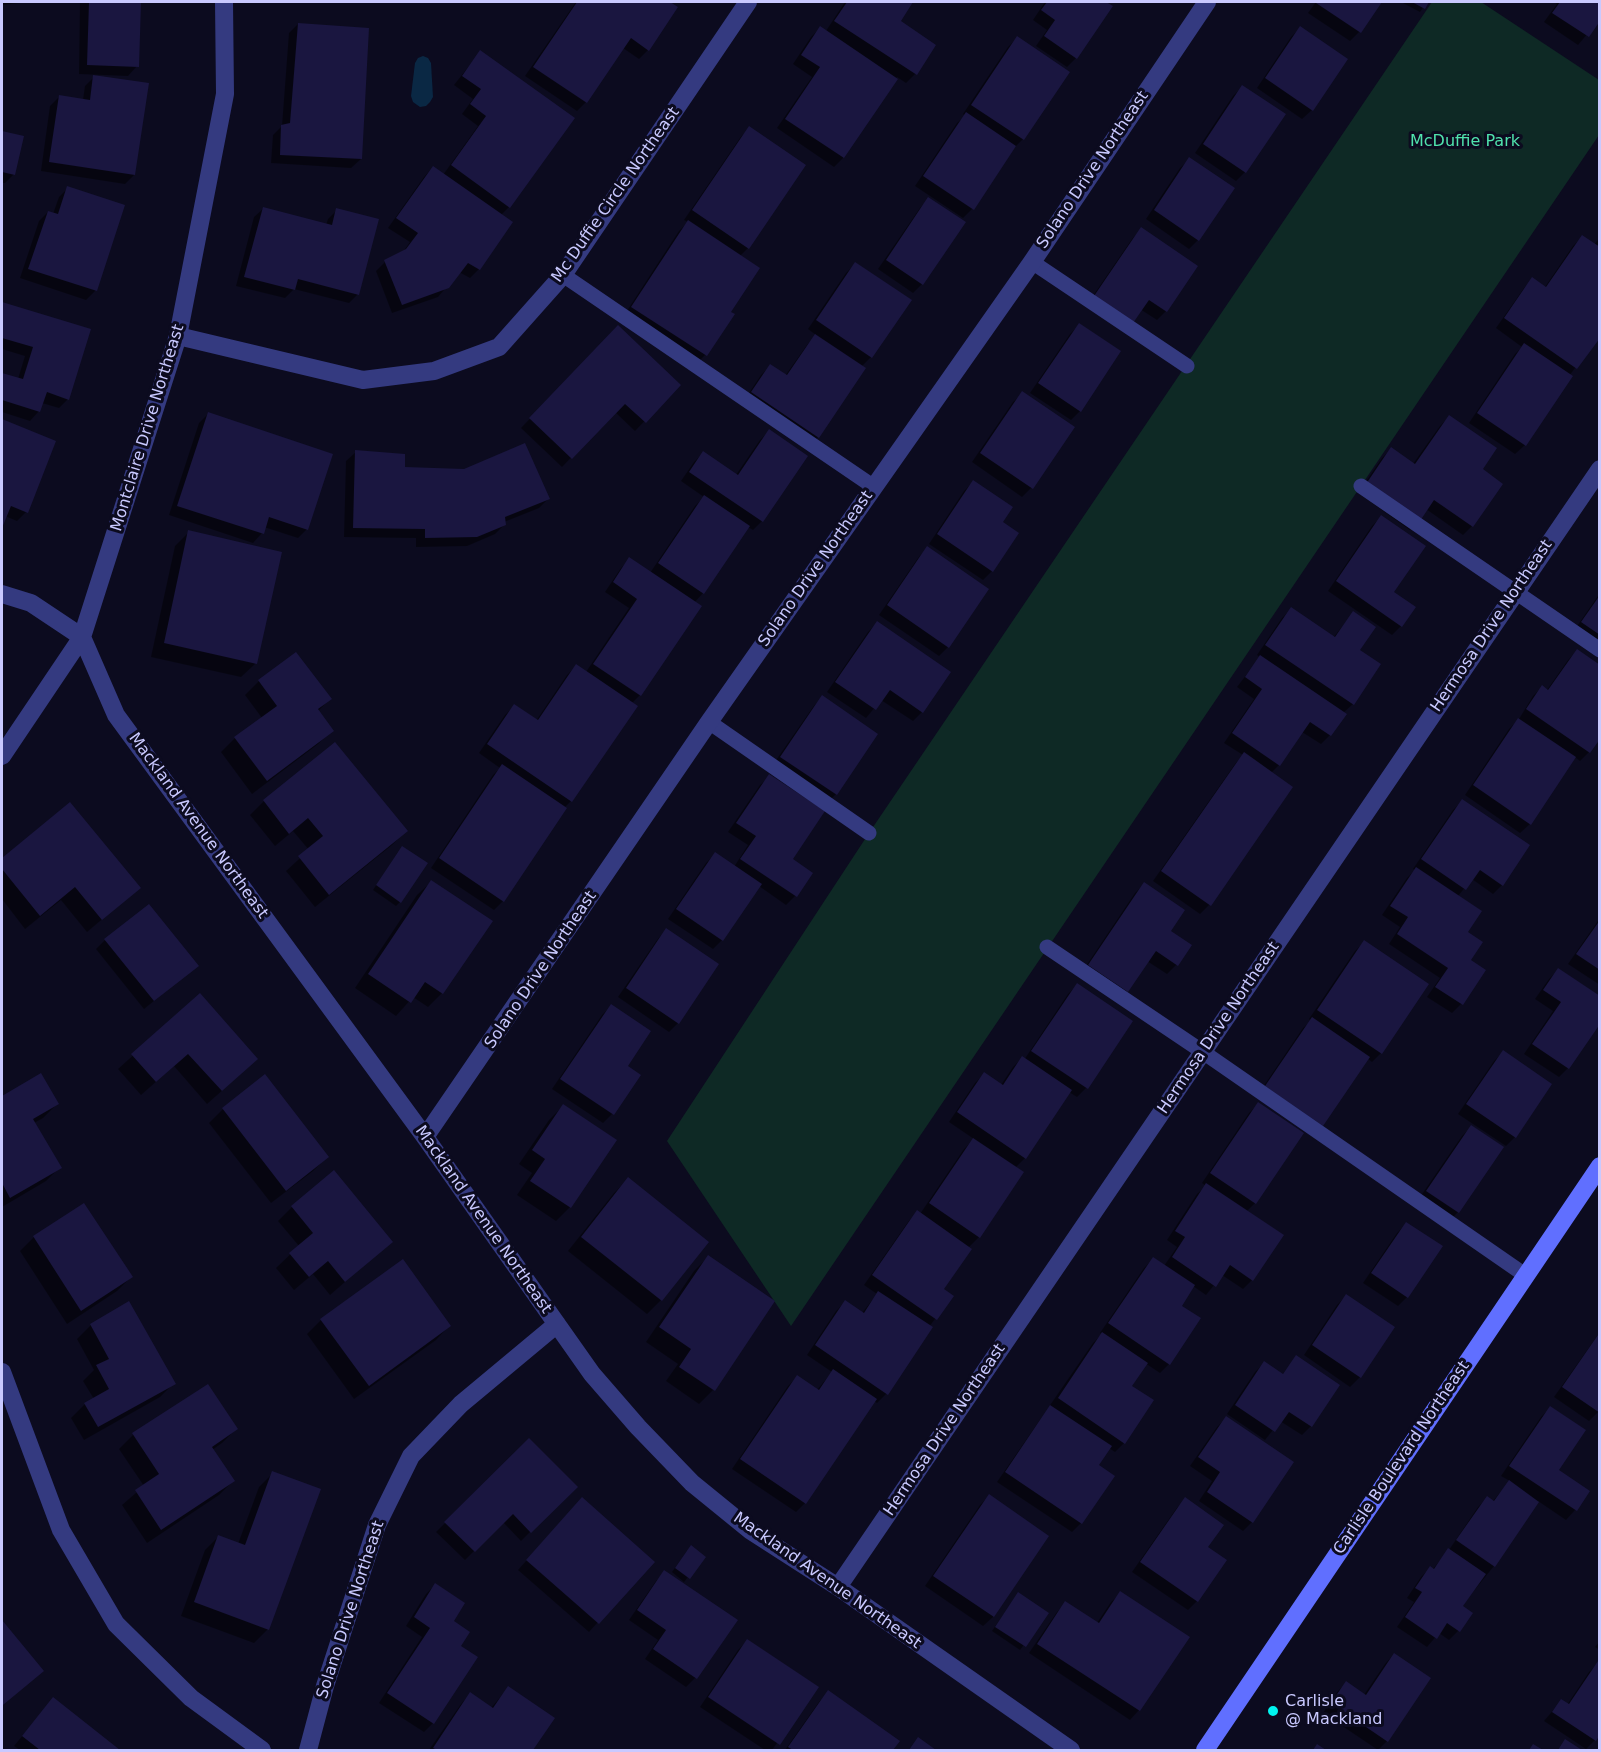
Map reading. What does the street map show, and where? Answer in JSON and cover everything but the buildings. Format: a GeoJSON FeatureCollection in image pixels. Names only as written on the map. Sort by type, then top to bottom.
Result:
{"type":"FeatureCollection","features":[{"type":"Feature","properties":{"kind":"main road","name":"Carlisle Boulevard Northeast"},"geometry":{"type":"LineString","coordinates":[[1205,1750],[1599,1166]]}},
{"type":"Feature","properties":{"kind":"street","name":"Montclaire Drive Northeast"},"geometry":{"type":"LineString","coordinates":[[2,756],[82,637],[178,336],[225,94],[224,2]]}},
{"type":"Feature","properties":{"kind":"street","name":"Mc Duffie Circle Northeast"},"geometry":{"type":"LineString","coordinates":[[178,336],[363,380],[434,371],[499,347],[563,275],[748,2]]}},
{"type":"Feature","properties":{"kind":"street","name":"Solano Drive Northeast"},"geometry":{"type":"LineString","coordinates":[[425,1137],[709,722],[1032,262],[1207,2]]}},
{"type":"Feature","properties":{"kind":"street","name":"Hermosa Drive Northeast"},"geometry":{"type":"LineString","coordinates":[[838,1587],[1599,469]]}},
{"type":"Feature","properties":{"kind":"street"},"geometry":{"type":"LineString","coordinates":[[2,594],[32,603],[82,637]]}},
{"type":"Feature","properties":{"kind":"street","name":"Mackland Avenue Northeast"},"geometry":{"type":"LineString","coordinates":[[82,637],[117,715],[425,1137],[592,1374],[638,1427],[692,1483],[751,1531],[838,1587],[1071,1750]]}},
{"type":"Feature","properties":{"kind":"street","name":"Solano Drive Northeast"},"geometry":{"type":"LineString","coordinates":[[308,1750],[325,1686],[377,1525],[411,1456],[461,1404],[556,1324]]}},
{"type":"Feature","properties":{"kind":"street"},"geometry":{"type":"LineString","coordinates":[[2,1372],[62,1530],[116,1624],[191,1698],[262,1750]]}},
{"type":"Feature","properties":{"kind":"lane"},"geometry":{"type":"LineString","coordinates":[[1032,262],[1187,366]]}},
{"type":"Feature","properties":{"kind":"lane"},"geometry":{"type":"LineString","coordinates":[[563,275],[874,487]]}},
{"type":"Feature","properties":{"kind":"lane"},"geometry":{"type":"LineString","coordinates":[[1361,486],[1599,650]]}},
{"type":"Feature","properties":{"kind":"lane"},"geometry":{"type":"LineString","coordinates":[[709,722],[869,833]]}},
{"type":"Feature","properties":{"kind":"lane"},"geometry":{"type":"LineString","coordinates":[[1047,947],[1525,1275]]}},
{"type":"Feature","properties":{"kind":"green space","name":"McDuffie Park"},"geometry":{"type":"Polygon","coordinates":[[[1432,2],[1481,2],[1599,80],[1599,135],[791,1326],[667,1141],[869,833],[1432,2]]]}},
{"type":"Feature","properties":{"kind":"water"},"geometry":{"type":"Polygon","coordinates":[[[423,56],[431,63],[433,97],[426,106],[420,107],[413,102],[411,96],[415,63],[423,56]]]}},
{"type":"Feature","properties":{"kind":"place","name":"Carlisle @ Mackland"},"geometry":{"type":"Point","coordinates":[1273,1711]}}]}
